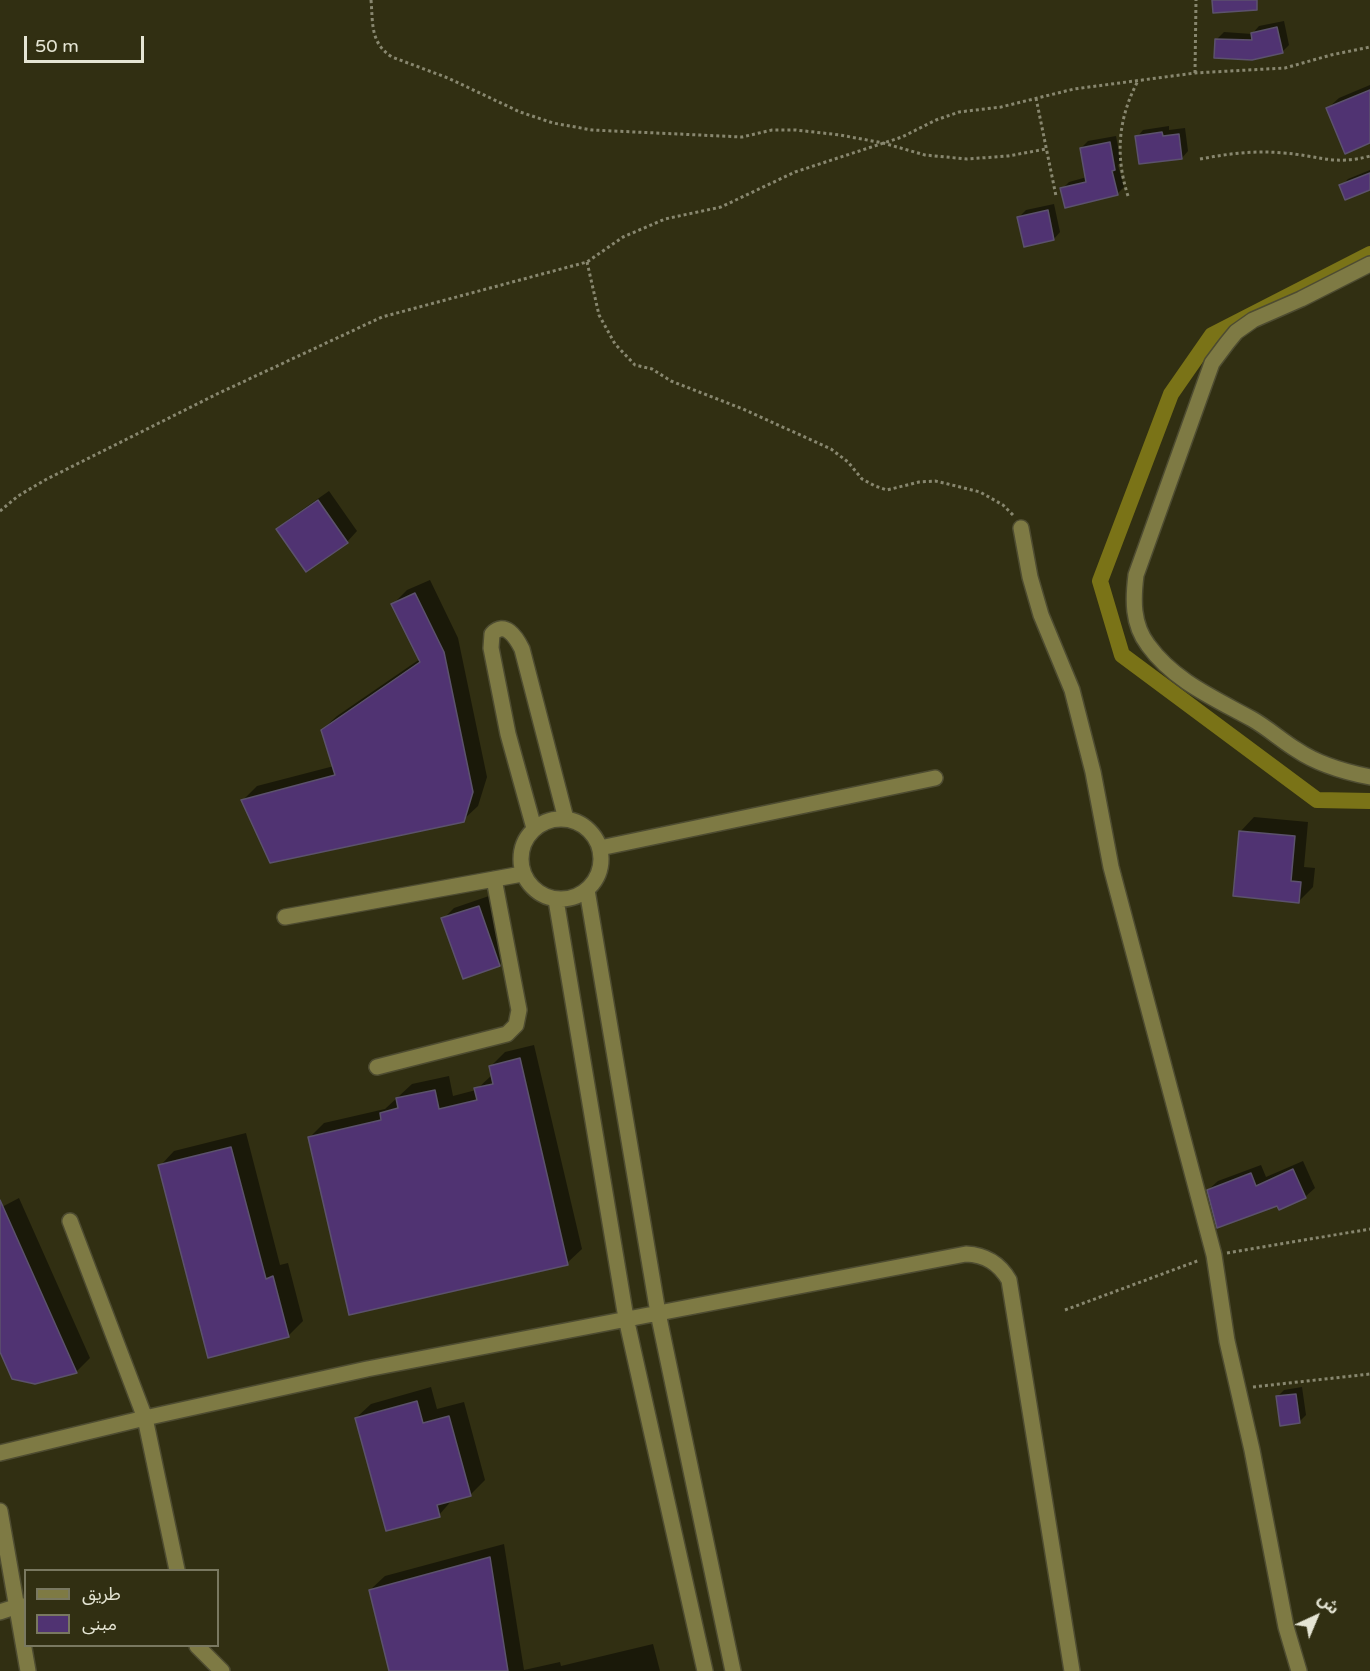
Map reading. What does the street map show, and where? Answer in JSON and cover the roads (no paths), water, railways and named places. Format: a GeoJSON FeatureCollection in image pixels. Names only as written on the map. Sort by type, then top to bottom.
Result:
{"type":"FeatureCollection","features":[{"type":"Feature","properties":{"kind":"street"},"geometry":{"type":"LineString","coordinates":[[1370,264],[1253,320],[1236,332],[1212,363],[1136,574],[1133,598],[1136,620],[1147,644],[1172,671],[1210,698],[1254,720],[1299,752],[1327,766],[1370,777]]}},
{"type":"Feature","properties":{"kind":"street"},"geometry":{"type":"LineString","coordinates":[[1021,528],[1035,596],[1072,690],[1087,749],[1111,867],[1214,1255],[1227,1341],[1252,1450],[1286,1627],[1299,1671]]}},
{"type":"Feature","properties":{"kind":"street"},"geometry":{"type":"LineString","coordinates":[[534,828],[508,734],[491,648],[492,634],[499,628],[505,628],[511,632],[522,649],[566,819]]}},
{"type":"Feature","properties":{"kind":"street"},"geometry":{"type":"LineString","coordinates":[[600,848],[935,778]]}},
{"type":"Feature","properties":{"kind":"street"},"geometry":{"type":"LineString","coordinates":[[566,819],[581,824],[592,834],[600,848],[601,863],[597,878],[587,890],[567,899],[556,900],[542,895],[530,886],[522,874],[520,860],[524,842],[534,828],[544,822],[566,819]]}},
{"type":"Feature","properties":{"kind":"street"},"geometry":{"type":"LineString","coordinates":[[285,917],[522,874]]}},
{"type":"Feature","properties":{"kind":"street"},"geometry":{"type":"LineString","coordinates":[[377,1067],[507,1034],[516,1025],[519,1010],[494,879]]}},
{"type":"Feature","properties":{"kind":"street"},"geometry":{"type":"LineString","coordinates":[[587,890],[658,1313],[733,1671]]}},
{"type":"Feature","properties":{"kind":"street"},"geometry":{"type":"LineString","coordinates":[[556,900],[627,1318],[705,1671]]}},
{"type":"Feature","properties":{"kind":"street"},"geometry":{"type":"LineString","coordinates":[[70,1221],[146,1418],[177,1569]]}},
{"type":"Feature","properties":{"kind":"street"},"geometry":{"type":"LineString","coordinates":[[0,1453],[367,1369],[966,1254],[987,1258],[1000,1267],[1009,1280],[1072,1671]]}},
{"type":"Feature","properties":{"kind":"street"},"geometry":{"type":"LineString","coordinates":[[0,1511],[22,1606],[24,1628]]}},
{"type":"Feature","properties":{"kind":"street"},"geometry":{"type":"LineString","coordinates":[[0,1612],[22,1606]]}},
{"type":"Feature","properties":{"kind":"street"},"geometry":{"type":"LineString","coordinates":[[26,1647],[28,1671]]}},
{"type":"Feature","properties":{"kind":"street"},"geometry":{"type":"LineString","coordinates":[[198,1647],[222,1671]]}},
{"type":"Feature","properties":{"kind":"waterway"},"geometry":{"type":"LineString","coordinates":[[1370,254],[1212,335],[1171,394],[1100,581],[1122,655],[1317,800],[1370,801]]}}]}
